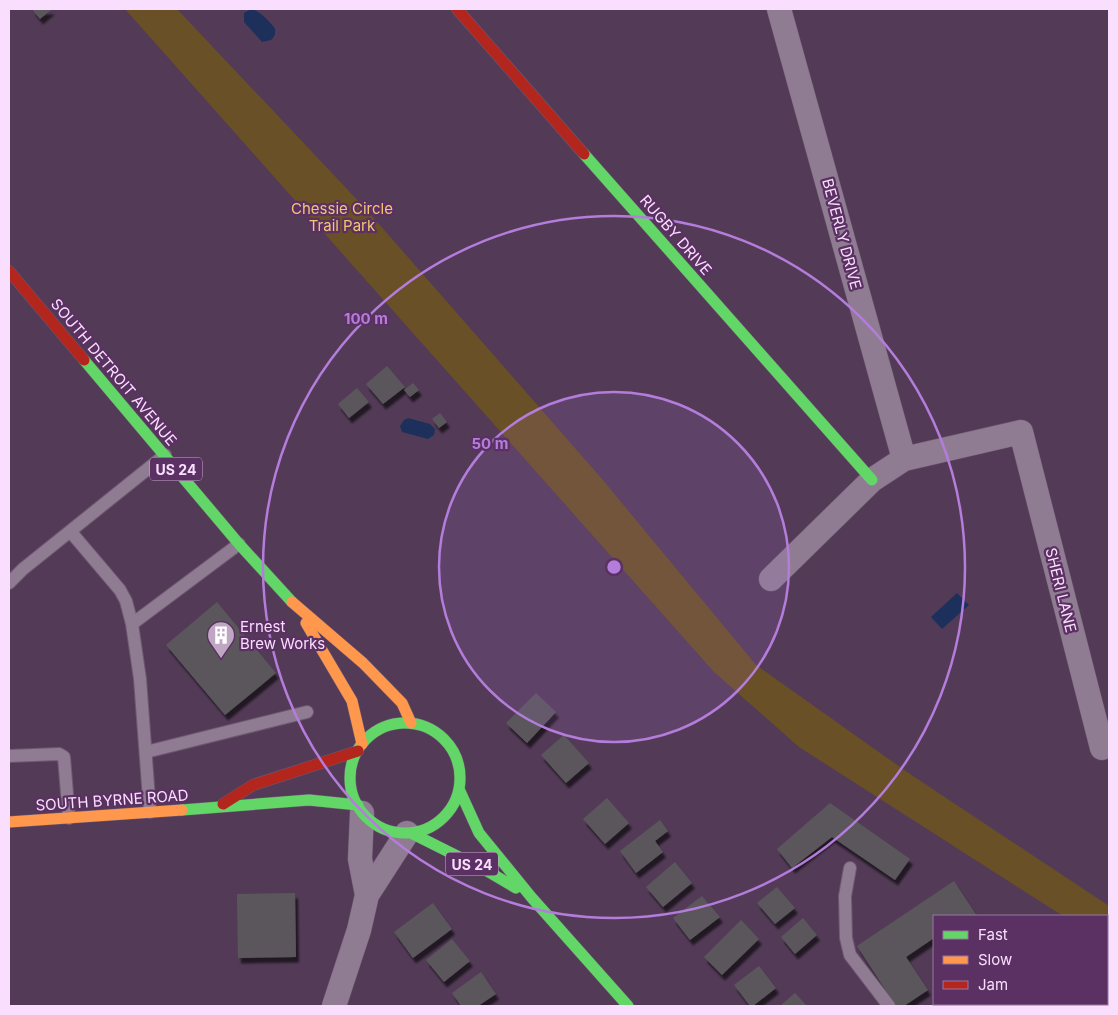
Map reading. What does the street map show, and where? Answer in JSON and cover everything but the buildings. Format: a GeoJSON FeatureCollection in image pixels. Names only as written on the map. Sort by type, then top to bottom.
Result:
{"type":"FeatureCollection","features":[{"type":"Feature","properties":{"kind":"main road","name":"RUGBY DRIVE"},"geometry":{"type":"LineString","coordinates":[[457,9],[872,480]]}},
{"type":"Feature","properties":{"kind":"main road","name":"SOUTH DETROIT AVENUE"},"geometry":{"type":"LineString","coordinates":[[9,271],[240,544],[295,605],[363,663],[402,703],[411,723]]}},
{"type":"Feature","properties":{"kind":"main road","name":"SOUTH DETROIT AVENUE"},"geometry":{"type":"LineString","coordinates":[[295,605],[352,701],[360,747]]}},
{"type":"Feature","properties":{"kind":"main road"},"geometry":{"type":"LineString","coordinates":[[360,809],[353,796],[350,778],[353,760],[360,747],[375,731],[392,724],[411,723]]}},
{"type":"Feature","properties":{"kind":"main road","name":"US 24"},"geometry":{"type":"LineString","coordinates":[[411,723],[428,727],[444,738],[455,753],[460,770],[459,789],[479,833],[532,898],[628,1006]]}},
{"type":"Feature","properties":{"kind":"main road","name":"SOUTH BYRNE ROAD"},"geometry":{"type":"LineString","coordinates":[[216,808],[253,785],[360,747]]}},
{"type":"Feature","properties":{"kind":"main road"},"geometry":{"type":"LineString","coordinates":[[409,833],[428,828],[442,819],[453,805],[459,789]]}},
{"type":"Feature","properties":{"kind":"main road","name":"SOUTH BYRNE ROAD"},"geometry":{"type":"LineString","coordinates":[[9,822],[309,800],[360,809]]}},
{"type":"Feature","properties":{"kind":"main road","name":"US 24"},"geometry":{"type":"LineString","coordinates":[[360,809],[376,825],[393,832],[409,833],[489,872],[532,898]]}},
{"type":"Feature","properties":{"kind":"street","name":"BEVERLY DRIVE"},"geometry":{"type":"LineString","coordinates":[[780,9],[904,459]]}},
{"type":"Feature","properties":{"kind":"street","name":"SHERI LANE"},"geometry":{"type":"LineString","coordinates":[[904,459],[1021,432],[1102,748]]}},
{"type":"Feature","properties":{"kind":"street"},"geometry":{"type":"LineString","coordinates":[[771,579],[872,480],[904,459]]}},
{"type":"Feature","properties":{"kind":"street"},"geometry":{"type":"LineString","coordinates":[[360,809],[360,859],[367,895]]}},
{"type":"Feature","properties":{"kind":"street"},"geometry":{"type":"LineString","coordinates":[[334,1006],[359,930],[367,895],[409,833]]}},
{"type":"Feature","properties":{"kind":"lane"},"geometry":{"type":"LineString","coordinates":[[9,583],[23,569],[164,455]]}},
{"type":"Feature","properties":{"kind":"lane"},"geometry":{"type":"LineString","coordinates":[[70,531],[120,590],[126,601],[132,624],[140,679],[150,812]]}},
{"type":"Feature","properties":{"kind":"lane"},"geometry":{"type":"LineString","coordinates":[[132,624],[240,544]]}},
{"type":"Feature","properties":{"kind":"lane"},"geometry":{"type":"LineString","coordinates":[[146,752],[307,712]]}},
{"type":"Feature","properties":{"kind":"lane"},"geometry":{"type":"LineString","coordinates":[[9,756],[59,754],[64,757],[70,818]]}},
{"type":"Feature","properties":{"kind":"lane"},"geometry":{"type":"LineString","coordinates":[[850,868],[845,896],[846,938],[850,955],[889,1006]]}},
{"type":"Feature","properties":{"kind":"green space","name":"Chessie Circle Trail Park"},"geometry":{"type":"Polygon","coordinates":[[[125,9],[177,9],[364,207],[602,479],[756,665],[907,772],[1109,906],[1109,945],[1108,915],[1061,915],[799,747],[714,672],[125,9]]]}},
{"type":"Feature","properties":{"kind":"water"},"geometry":{"type":"Polygon","coordinates":[[[251,9],[268,20],[275,29],[274,37],[271,40],[262,42],[244,22],[244,13],[251,9]]]}},
{"type":"Feature","properties":{"kind":"water"},"geometry":{"type":"Polygon","coordinates":[[[408,418],[430,424],[435,429],[434,435],[428,439],[402,432],[400,426],[408,418]]]}},
{"type":"Feature","properties":{"kind":"water"},"geometry":{"type":"Polygon","coordinates":[[[957,593],[969,605],[942,629],[931,617],[957,593]]]}},
{"type":"Feature","properties":{"kind":"traffic: fast"},"geometry":{"type":"LineString","coordinates":[[584,154],[872,480]]}},
{"type":"Feature","properties":{"kind":"traffic: fast"},"geometry":{"type":"LineString","coordinates":[[84,360],[239,544],[292,602]]}},
{"type":"Feature","properties":{"kind":"traffic: fast"},"geometry":{"type":"LineString","coordinates":[[405,723],[426,727],[444,739],[456,757],[460,778],[456,799],[444,817],[426,829],[405,833],[384,829],[366,817],[354,799],[350,778],[354,757],[366,739],[384,727],[405,723]]}},
{"type":"Feature","properties":{"kind":"traffic: fast"},"geometry":{"type":"LineString","coordinates":[[459,789],[479,833],[532,898],[628,1006]]}},
{"type":"Feature","properties":{"kind":"traffic: fast"},"geometry":{"type":"LineString","coordinates":[[182,810],[309,800],[358,805]]}},
{"type":"Feature","properties":{"kind":"traffic: fast"},"geometry":{"type":"LineString","coordinates":[[411,833],[489,872],[516,888]]}},
{"type":"Feature","properties":{"kind":"traffic: slow"},"geometry":{"type":"LineString","coordinates":[[292,602],[363,663],[402,703],[411,723]]}},
{"type":"Feature","properties":{"kind":"traffic: slow"},"geometry":{"type":"LineString","coordinates":[[306,623],[352,701],[362,744]]}},
{"type":"Feature","properties":{"kind":"traffic: slow"},"geometry":{"type":"LineString","coordinates":[[9,822],[182,810]]}},
{"type":"Feature","properties":{"kind":"traffic: jam"},"geometry":{"type":"LineString","coordinates":[[457,9],[584,154]]}},
{"type":"Feature","properties":{"kind":"traffic: jam"},"geometry":{"type":"LineString","coordinates":[[9,271],[84,360]]}},
{"type":"Feature","properties":{"kind":"traffic: jam"},"geometry":{"type":"LineString","coordinates":[[223,804],[253,785],[358,751]]}},
{"type":"Feature","properties":{"kind":"place","name":"Ernest Brew Works"},"geometry":{"type":"Point","coordinates":[221,659]}}]}
